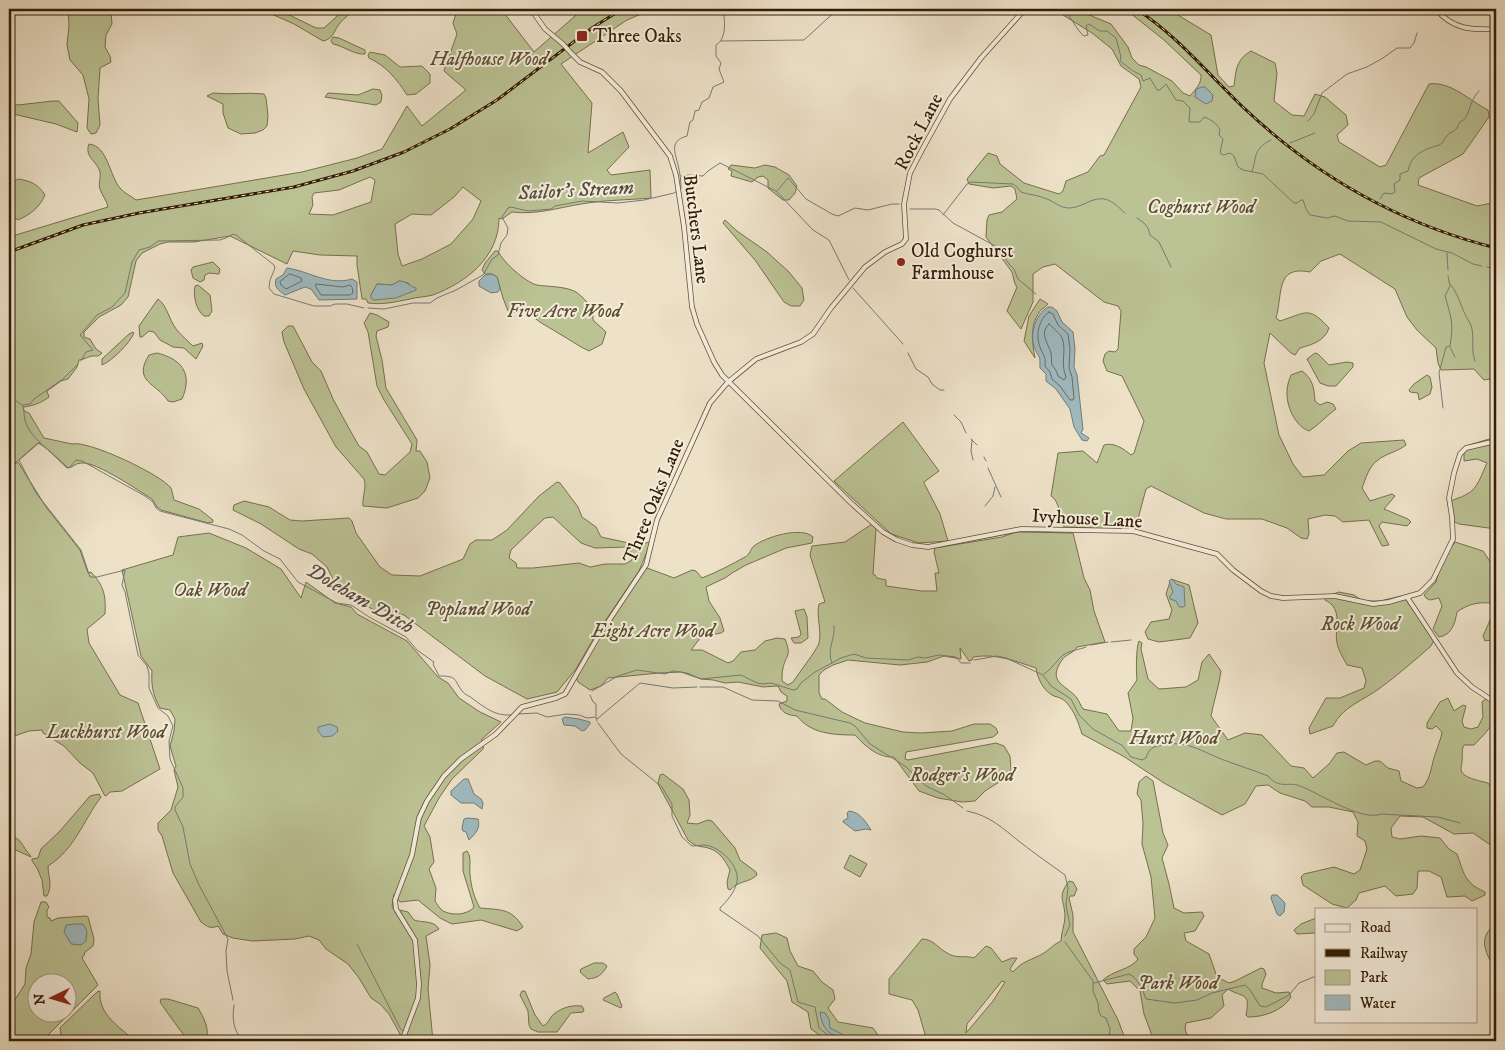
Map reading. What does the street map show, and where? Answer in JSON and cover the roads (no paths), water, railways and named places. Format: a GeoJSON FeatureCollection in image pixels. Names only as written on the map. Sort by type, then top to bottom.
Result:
{"type":"FeatureCollection","features":[{"type":"Feature","properties":{"kind":"street","name":"Butchers Lane"},"geometry":{"type":"LineString","coordinates":[[531,9],[544,29],[563,44],[580,62],[602,72],[621,91],[670,156],[676,175],[687,249],[692,307],[697,324],[714,362],[728,382]]}},
{"type":"Feature","properties":{"kind":"street","name":"Rock Lane"},"geometry":{"type":"LineString","coordinates":[[728,382],[756,359],[801,342],[813,334],[831,308],[865,267],[886,252],[902,244],[906,239],[904,204],[910,173],[950,99],[980,58],[1025,9]]}},
{"type":"Feature","properties":{"kind":"street"},"geometry":{"type":"LineString","coordinates":[[1436,9],[1459,26],[1473,30],[1496,29]]}},
{"type":"Feature","properties":{"kind":"street","name":"Ivyhouse Lane"},"geometry":{"type":"LineString","coordinates":[[728,382],[874,525],[890,537],[907,544],[924,547],[936,546],[1020,529],[1133,531],[1217,554],[1242,577],[1266,594],[1274,597],[1335,596],[1373,604],[1420,593],[1433,580],[1453,539],[1449,498],[1460,454],[1466,448],[1496,441]]}},
{"type":"Feature","properties":{"kind":"street","name":"Three Oaks Lane"},"geometry":{"type":"LineString","coordinates":[[402,1041],[418,998],[419,984],[415,940],[394,903],[412,855],[419,818],[433,789],[461,759],[496,734],[516,713],[529,704],[565,694],[598,636],[646,564],[657,520],[692,447],[705,413],[710,403],[728,382]]}},
{"type":"Feature","properties":{"kind":"street"},"geometry":{"type":"LineString","coordinates":[[1407,597],[1457,673],[1472,687],[1496,703]]}},
{"type":"Feature","properties":{"kind":"water"},"geometry":{"type":"Polygon","coordinates":[[[1205,87],[1213,95],[1212,101],[1206,104],[1195,97],[1196,89],[1205,87]]]}},
{"type":"Feature","properties":{"kind":"water"},"geometry":{"type":"Polygon","coordinates":[[[287,268],[335,281],[352,279],[357,282],[357,299],[319,300],[311,289],[305,287],[285,295],[277,288],[276,279],[283,275],[287,268]]]}},
{"type":"Feature","properties":{"kind":"water"},"geometry":{"type":"Polygon","coordinates":[[[492,274],[497,277],[500,288],[498,292],[491,293],[479,286],[479,281],[485,275],[492,274]]]}},
{"type":"Feature","properties":{"kind":"water"},"geometry":{"type":"Polygon","coordinates":[[[399,281],[416,288],[416,290],[396,298],[374,300],[371,298],[377,284],[392,285],[399,281]]]}},
{"type":"Feature","properties":{"kind":"water"},"geometry":{"type":"Polygon","coordinates":[[[1048,307],[1052,307],[1057,311],[1062,322],[1073,332],[1075,349],[1074,367],[1077,375],[1083,429],[1081,433],[1089,438],[1087,441],[1082,440],[1074,427],[1070,409],[1056,389],[1046,381],[1046,374],[1040,368],[1039,357],[1033,344],[1034,326],[1040,315],[1048,307]]]}},
{"type":"Feature","properties":{"kind":"water"},"geometry":{"type":"Polygon","coordinates":[[[1172,579],[1176,584],[1184,587],[1185,606],[1183,607],[1179,607],[1176,601],[1170,599],[1173,592],[1169,581],[1172,579]]]}},
{"type":"Feature","properties":{"kind":"water"},"geometry":{"type":"Polygon","coordinates":[[[565,717],[590,722],[590,724],[582,731],[575,726],[564,725],[562,719],[565,717]]]}},
{"type":"Feature","properties":{"kind":"water"},"geometry":{"type":"Polygon","coordinates":[[[330,724],[337,727],[338,731],[332,736],[323,737],[318,731],[318,727],[330,724]]]}},
{"type":"Feature","properties":{"kind":"water"},"geometry":{"type":"Polygon","coordinates":[[[464,779],[468,779],[474,794],[481,799],[483,803],[482,809],[474,803],[461,803],[451,795],[451,791],[464,779]]]}},
{"type":"Feature","properties":{"kind":"water"},"geometry":{"type":"Polygon","coordinates":[[[849,811],[859,815],[871,830],[855,831],[843,822],[848,818],[847,813],[849,811]]]}},
{"type":"Feature","properties":{"kind":"water"},"geometry":{"type":"Polygon","coordinates":[[[464,819],[478,819],[479,822],[477,831],[469,840],[462,828],[464,819]]]}},
{"type":"Feature","properties":{"kind":"water"},"geometry":{"type":"Polygon","coordinates":[[[1272,895],[1277,895],[1285,903],[1284,912],[1280,916],[1277,914],[1271,898],[1272,895]]]}},
{"type":"Feature","properties":{"kind":"water"},"geometry":{"type":"Polygon","coordinates":[[[83,924],[87,931],[86,941],[81,945],[71,944],[64,932],[66,925],[83,924]]]}},
{"type":"Feature","properties":{"kind":"water"},"geometry":{"type":"Polygon","coordinates":[[[820,1012],[825,1013],[829,1019],[830,1028],[844,1037],[838,1037],[830,1033],[824,1027],[820,1012]]]}},
{"type":"Feature","properties":{"kind":"waterway"},"geometry":{"type":"LineString","coordinates":[[681,188],[675,144],[681,138],[687,136],[695,111],[699,110],[702,102],[709,98],[713,87],[724,82],[719,69],[721,63],[716,56],[716,45],[724,34],[723,9]]}},
{"type":"Feature","properties":{"kind":"waterway"},"geometry":{"type":"LineString","coordinates":[[721,41],[804,40],[838,9]]}},
{"type":"Feature","properties":{"kind":"waterway"},"geometry":{"type":"LineString","coordinates":[[1061,9],[1069,16],[1084,36],[1088,35],[1086,26],[1089,24],[1100,31],[1107,31],[1116,38],[1121,57],[1120,61],[1141,75],[1143,81],[1150,78],[1157,90],[1160,90],[1166,84],[1176,100],[1183,101],[1190,108],[1189,122],[1200,122],[1204,117],[1217,125],[1220,130],[1219,135],[1223,139],[1220,153],[1223,155],[1230,153],[1234,156],[1238,167],[1243,170],[1263,174],[1294,203],[1303,200],[1310,215],[1327,218],[1335,216],[1348,221],[1381,222],[1436,249],[1452,253],[1473,264],[1482,266]]}},
{"type":"Feature","properties":{"kind":"waterway"},"geometry":{"type":"LineString","coordinates":[[1308,121],[1314,114],[1322,93],[1347,74],[1367,67],[1397,48],[1410,48],[1414,43],[1417,33]]}},
{"type":"Feature","properties":{"kind":"waterway"},"geometry":{"type":"LineString","coordinates":[[1380,199],[1384,193],[1392,194],[1395,192],[1394,184],[1400,180],[1400,174],[1408,171],[1415,156],[1441,144],[1455,130],[1466,117],[1475,95],[1479,91]]}},
{"type":"Feature","properties":{"kind":"waterway"},"geometry":{"type":"LineString","coordinates":[[1290,143],[1315,133]]}},
{"type":"Feature","properties":{"kind":"waterway"},"geometry":{"type":"LineString","coordinates":[[1252,172],[1258,150],[1271,140]]}},
{"type":"Feature","properties":{"kind":"waterway"},"geometry":{"type":"LineString","coordinates":[[681,176],[703,176],[720,163],[776,191],[813,230],[829,240],[849,280]]}},
{"type":"Feature","properties":{"kind":"waterway"},"geometry":{"type":"LineString","coordinates":[[777,191],[788,178],[806,199],[838,216],[855,208],[868,210],[899,204]]}},
{"type":"Feature","properties":{"kind":"waterway"},"geometry":{"type":"LineString","coordinates":[[943,215],[967,184],[971,182],[1013,184],[1021,192],[1050,200],[1066,208],[1102,199],[1111,201],[1125,213]]}},
{"type":"Feature","properties":{"kind":"waterway","name":"Sailor's Stream"},"geometry":{"type":"LineString","coordinates":[[368,308],[384,309],[413,303],[430,303],[483,275],[492,259],[498,255],[501,243],[507,235],[508,228],[502,217],[508,208],[528,211],[551,209],[555,206],[582,201],[618,203],[644,200],[677,191]]}},
{"type":"Feature","properties":{"kind":"waterway"},"geometry":{"type":"LineString","coordinates":[[910,209],[939,210],[953,223],[997,247],[1014,269],[1018,279],[1036,294]]}},
{"type":"Feature","properties":{"kind":"waterway"},"geometry":{"type":"LineString","coordinates":[[1495,232],[1491,222],[1496,215]]}},
{"type":"Feature","properties":{"kind":"waterway"},"geometry":{"type":"LineString","coordinates":[[1137,218],[1148,228],[1150,235],[1159,242],[1171,267]]}},
{"type":"Feature","properties":{"kind":"waterway","name":"Sailor's Stream"},"geometry":{"type":"LineString","coordinates":[[81,361],[86,352],[93,350],[80,335],[97,315],[112,307],[125,293],[132,262],[139,250],[150,247],[158,241],[220,240],[233,234],[274,265],[275,268],[269,288],[274,294],[314,306],[347,304],[364,308]]}},
{"type":"Feature","properties":{"kind":"waterway"},"geometry":{"type":"LineString","coordinates":[[1447,253],[1448,270]]}},
{"type":"Feature","properties":{"kind":"waterway"},"geometry":{"type":"LineString","coordinates":[[1487,267],[1496,269]]}},
{"type":"Feature","properties":{"kind":"waterway"},"geometry":{"type":"LineString","coordinates":[[1443,408],[1439,373],[1446,347],[1450,346],[1452,331],[1445,296],[1450,286],[1448,276]]}},
{"type":"Feature","properties":{"kind":"waterway"},"geometry":{"type":"LineString","coordinates":[[1451,285],[1473,333],[1475,361]]}},
{"type":"Feature","properties":{"kind":"waterway"},"geometry":{"type":"LineString","coordinates":[[853,288],[903,344]]}},
{"type":"Feature","properties":{"kind":"waterway"},"geometry":{"type":"LineString","coordinates":[[1450,347],[1455,357]]}},
{"type":"Feature","properties":{"kind":"waterway"},"geometry":{"type":"LineString","coordinates":[[908,353],[916,369],[928,377],[932,384],[940,390],[944,390]]}},
{"type":"Feature","properties":{"kind":"waterway","name":"Sailor's Stream"},"geometry":{"type":"LineString","coordinates":[[23,405],[30,404],[34,399],[63,379],[78,364]]}},
{"type":"Feature","properties":{"kind":"waterway","name":"Doleham Ditch"},"geometry":{"type":"LineString","coordinates":[[9,395],[24,407]]}},
{"type":"Feature","properties":{"kind":"waterway","name":"Doleham Ditch"},"geometry":{"type":"LineString","coordinates":[[24,410],[28,428],[33,435],[68,468],[76,460],[82,461],[145,496],[160,511],[229,529],[242,535],[264,551],[280,559],[298,582],[337,603],[351,605],[406,637],[417,650],[434,662],[433,664],[439,676],[453,678],[464,693],[486,708],[495,713],[511,715]]}},
{"type":"Feature","properties":{"kind":"waterway"},"geometry":{"type":"LineString","coordinates":[[954,415],[961,422],[966,433]]}},
{"type":"Feature","properties":{"kind":"waterway"},"geometry":{"type":"LineString","coordinates":[[971,439],[977,445]]}},
{"type":"Feature","properties":{"kind":"waterway"},"geometry":{"type":"LineString","coordinates":[[972,440],[971,451],[973,460]]}},
{"type":"Feature","properties":{"kind":"waterway"},"geometry":{"type":"LineString","coordinates":[[40,442],[19,460],[36,493],[81,550],[90,577],[125,570],[122,585],[138,655],[147,666],[149,688],[158,708],[168,716],[173,726],[169,741],[170,759],[183,788],[183,797],[175,807],[175,810],[183,827],[190,864],[228,939],[226,951],[227,971],[233,1000]]}},
{"type":"Feature","properties":{"kind":"waterway"},"geometry":{"type":"LineString","coordinates":[[984,457],[986,461]]}},
{"type":"Feature","properties":{"kind":"waterway"},"geometry":{"type":"LineString","coordinates":[[988,468],[1001,497]]}},
{"type":"Feature","properties":{"kind":"waterway"},"geometry":{"type":"LineString","coordinates":[[985,506],[993,496],[995,487]]}},
{"type":"Feature","properties":{"kind":"waterway"},"geometry":{"type":"LineString","coordinates":[[832,663],[830,653],[834,626]]}},
{"type":"Feature","properties":{"kind":"waterway"},"geometry":{"type":"LineString","coordinates":[[1111,642],[1131,640]]}},
{"type":"Feature","properties":{"kind":"waterway"},"geometry":{"type":"LineString","coordinates":[[1091,645],[1108,642]]}},
{"type":"Feature","properties":{"kind":"waterway"},"geometry":{"type":"LineString","coordinates":[[1044,674],[1065,654],[1086,647]]}},
{"type":"Feature","properties":{"kind":"waterway"},"geometry":{"type":"LineString","coordinates":[[592,691],[618,676],[637,670],[665,674],[673,671],[687,673],[701,679],[741,675],[757,683],[771,683],[793,690],[797,689],[801,683],[815,672],[841,658],[854,654],[866,658],[908,660],[939,655],[956,657],[961,663],[970,663]]}},
{"type":"Feature","properties":{"kind":"waterway"},"geometry":{"type":"LineString","coordinates":[[974,660],[997,656],[1006,658],[1043,675],[1051,686],[1071,699],[1079,715],[1093,729],[1123,746],[1131,757],[1142,760],[1156,746],[1185,745],[1268,776],[1276,783],[1300,786],[1352,811],[1373,815],[1438,817],[1460,823]]}},
{"type":"Feature","properties":{"kind":"waterway"},"geometry":{"type":"LineString","coordinates":[[597,719],[640,683],[673,688],[697,687]]}},
{"type":"Feature","properties":{"kind":"waterway"},"geometry":{"type":"LineString","coordinates":[[700,687],[723,687],[752,700],[778,701],[795,710],[850,723],[855,726],[870,744],[905,766],[926,786],[945,795],[963,808]]}},
{"type":"Feature","properties":{"kind":"waterway"},"geometry":{"type":"LineString","coordinates":[[590,695],[596,704],[596,716]]}},
{"type":"Feature","properties":{"kind":"waterway","name":"Doleham Ditch"},"geometry":{"type":"LineString","coordinates":[[518,714],[537,713],[547,717],[567,714],[579,715],[587,718],[596,717],[597,721]]}},
{"type":"Feature","properties":{"kind":"waterway"},"geometry":{"type":"LineString","coordinates":[[598,723],[621,754],[662,787],[672,804],[672,816],[682,837],[692,846],[710,846],[728,858],[735,870],[737,882],[720,910],[758,936],[780,963],[790,970],[798,1002],[815,1007],[819,1028],[834,1040],[839,1041]]}},
{"type":"Feature","properties":{"kind":"waterway"},"geometry":{"type":"LineString","coordinates":[[967,811],[996,823],[1065,875],[1068,888],[1066,905],[1070,925],[1065,936]]}},
{"type":"Feature","properties":{"kind":"waterway"},"geometry":{"type":"LineString","coordinates":[[1065,942],[1093,981],[1093,991],[1098,1003],[1099,1012],[1101,1016],[1106,1018],[1110,1029],[1109,1041]]}},
{"type":"Feature","properties":{"kind":"waterway"},"geometry":{"type":"LineString","coordinates":[[357,944],[403,1031]]}},
{"type":"Feature","properties":{"kind":"waterway"},"geometry":{"type":"LineString","coordinates":[[1094,983],[1129,974],[1138,981],[1146,999],[1175,1003],[1197,1000],[1212,993],[1245,985],[1260,1006],[1266,1007],[1289,995],[1299,983],[1315,976]]}},
{"type":"Feature","properties":{"kind":"waterway"},"geometry":{"type":"LineString","coordinates":[[234,1005],[234,1024],[237,1033],[243,1041]]}},
{"type":"Feature","properties":{"kind":"waterway"},"geometry":{"type":"LineString","coordinates":[[408,1041],[409,1035]]}},
{"type":"Feature","properties":{"kind":"railway"},"geometry":{"type":"LineString","coordinates":[[9,252],[83,225],[139,213],[294,187],[353,171],[404,152],[450,129],[497,100],[592,28],[622,9]]}},
{"type":"Feature","properties":{"kind":"railway"},"geometry":{"type":"LineString","coordinates":[[1136,9],[1166,31],[1272,133],[1301,156],[1331,176],[1361,195],[1427,226],[1496,248]]}},
{"type":"Feature","properties":{"kind":"place","name":"Three Oaks"},"geometry":{"type":"Point","coordinates":[582,36]}},
{"type":"Feature","properties":{"kind":"place","name":"Old Coghurst Farmhouse"},"geometry":{"type":"Point","coordinates":[901,262]}},
{"type":"Feature","properties":{"kind":"park label","name":"Halfhouse Wood"},"geometry":{"type":"Point","coordinates":[489,59]}},
{"type":"Feature","properties":{"kind":"park label","name":"Coghurst Wood"},"geometry":{"type":"Point","coordinates":[1201,207]}},
{"type":"Feature","properties":{"kind":"park label","name":"Five Acre Wood"},"geometry":{"type":"Point","coordinates":[564,311]}},
{"type":"Feature","properties":{"kind":"park label","name":"Oak Wood"},"geometry":{"type":"Point","coordinates":[210,590]}},
{"type":"Feature","properties":{"kind":"park label","name":"Popland Wood"},"geometry":{"type":"Point","coordinates":[478,609]}},
{"type":"Feature","properties":{"kind":"park label","name":"Rock Wood"},"geometry":{"type":"Point","coordinates":[1360,624]}},
{"type":"Feature","properties":{"kind":"park label","name":"Eight Acre Wood"},"geometry":{"type":"Point","coordinates":[653,631]}},
{"type":"Feature","properties":{"kind":"park label","name":"Luckhurst Wood"},"geometry":{"type":"Point","coordinates":[106,732]}},
{"type":"Feature","properties":{"kind":"park label","name":"Hurst Wood"},"geometry":{"type":"Point","coordinates":[1174,738]}},
{"type":"Feature","properties":{"kind":"park label","name":"Rodger's Wood"},"geometry":{"type":"Point","coordinates":[962,775]}},
{"type":"Feature","properties":{"kind":"park label","name":"Park Wood"},"geometry":{"type":"Point","coordinates":[1178,983]}}]}
